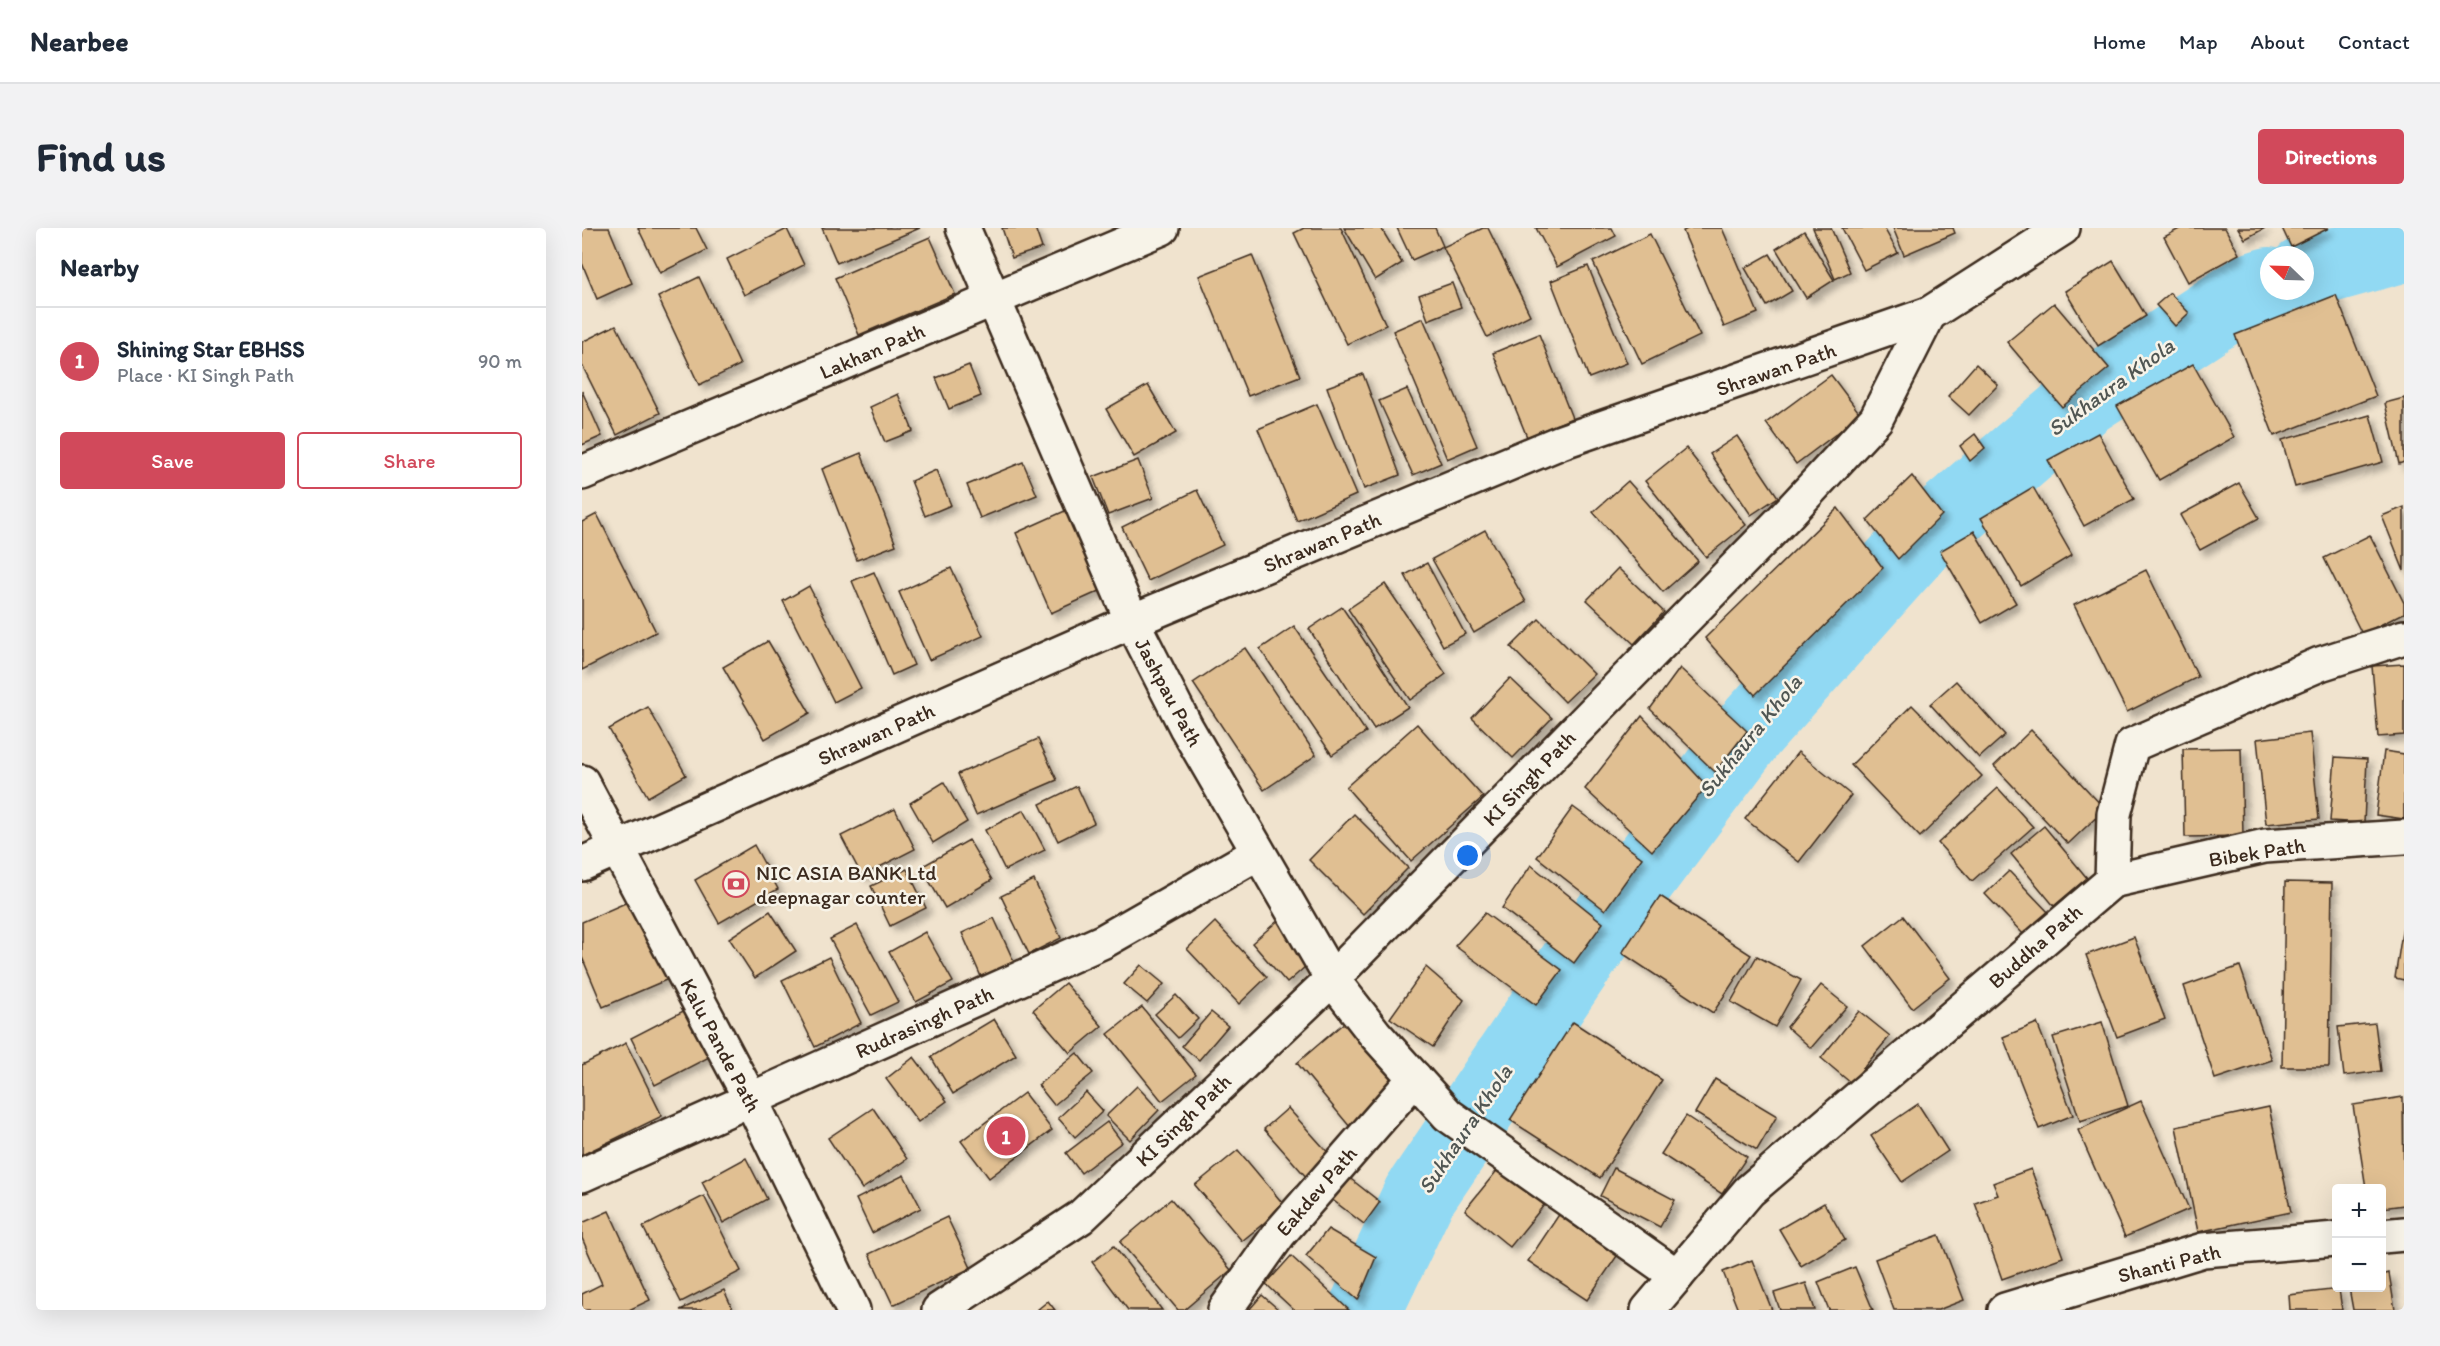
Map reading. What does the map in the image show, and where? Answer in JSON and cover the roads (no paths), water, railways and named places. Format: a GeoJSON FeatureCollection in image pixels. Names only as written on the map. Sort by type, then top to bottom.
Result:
{"type":"FeatureCollection","features":[{"type":"Feature","properties":{"kind":"street","name":"Jashpau Path"},"geometry":{"type":"LineString","coordinates":[[963,228],[992,300],[1132,621],[1186,727],[1332,979],[1375,1034],[1448,1115],[1677,1276]]}},
{"type":"Feature","properties":{"kind":"street","name":"Lakhan Path"},"geometry":{"type":"LineString","coordinates":[[582,473],[1162,228]]}},
{"type":"Feature","properties":{"kind":"street","name":"Shrawan Path"},"geometry":{"type":"LineString","coordinates":[[582,864],[1132,621],[1561,442],[1929,314],[2063,228]]}},
{"type":"Feature","properties":{"kind":"street","name":"KI Singh Path"},"geometry":{"type":"LineString","coordinates":[[939,1310],[1081,1217],[1332,979],[1785,517],[1876,419],[1929,314]]}},
{"type":"Feature","properties":{"kind":"street"},"geometry":{"type":"LineString","coordinates":[[2112,881],[2114,814],[2132,745],[2320,664],[2404,637]]}},
{"type":"Feature","properties":{"kind":"street","name":"Kalu Pande Path"},"geometry":{"type":"LineString","coordinates":[[582,782],[751,1100],[853,1310]]}},
{"type":"Feature","properties":{"kind":"street","name":"Bibek Path"},"geometry":{"type":"LineString","coordinates":[[2112,881],[2265,846],[2404,837]]}},
{"type":"Feature","properties":{"kind":"street","name":"Rudrasingh Path"},"geometry":{"type":"LineString","coordinates":[[582,1175],[1104,941],[1258,853]]}},
{"type":"Feature","properties":{"kind":"street","name":"Buddha Path"},"geometry":{"type":"LineString","coordinates":[[1648,1310],[1749,1191],[2112,881]]}},
{"type":"Feature","properties":{"kind":"street","name":"Eakdev Path"},"geometry":{"type":"LineString","coordinates":[[1225,1310],[1279,1234],[1415,1078]]}},
{"type":"Feature","properties":{"kind":"street"},"geometry":{"type":"LineString","coordinates":[[2386,1236],[2404,1234]]}},
{"type":"Feature","properties":{"kind":"street","name":"Shanti Path"},"geometry":{"type":"LineString","coordinates":[[2005,1310],[2203,1250],[2332,1239]]}},
{"type":"Feature","properties":{"kind":"waterway","name":"Sukhaura Khola"},"geometry":{"type":"LineString","coordinates":[[2314,270],[2404,245]]}},
{"type":"Feature","properties":{"kind":"waterway","name":"Sukhaura Khola"},"geometry":{"type":"LineString","coordinates":[[1365,1310],[1419,1196],[1583,953],[1750,730],[1916,544],[2085,399],[2253,289],[2260,287]]}},
{"type":"Feature","properties":{"kind":"place","name":"NIC ASIA BANK Ltd deepnagar counter"},"geometry":{"type":"Point","coordinates":[736,884]}},
{"type":"Feature","properties":{"kind":"place","name":"Shining Star EBHSS"},"geometry":{"type":"Point","coordinates":[1006,1136]}}]}
